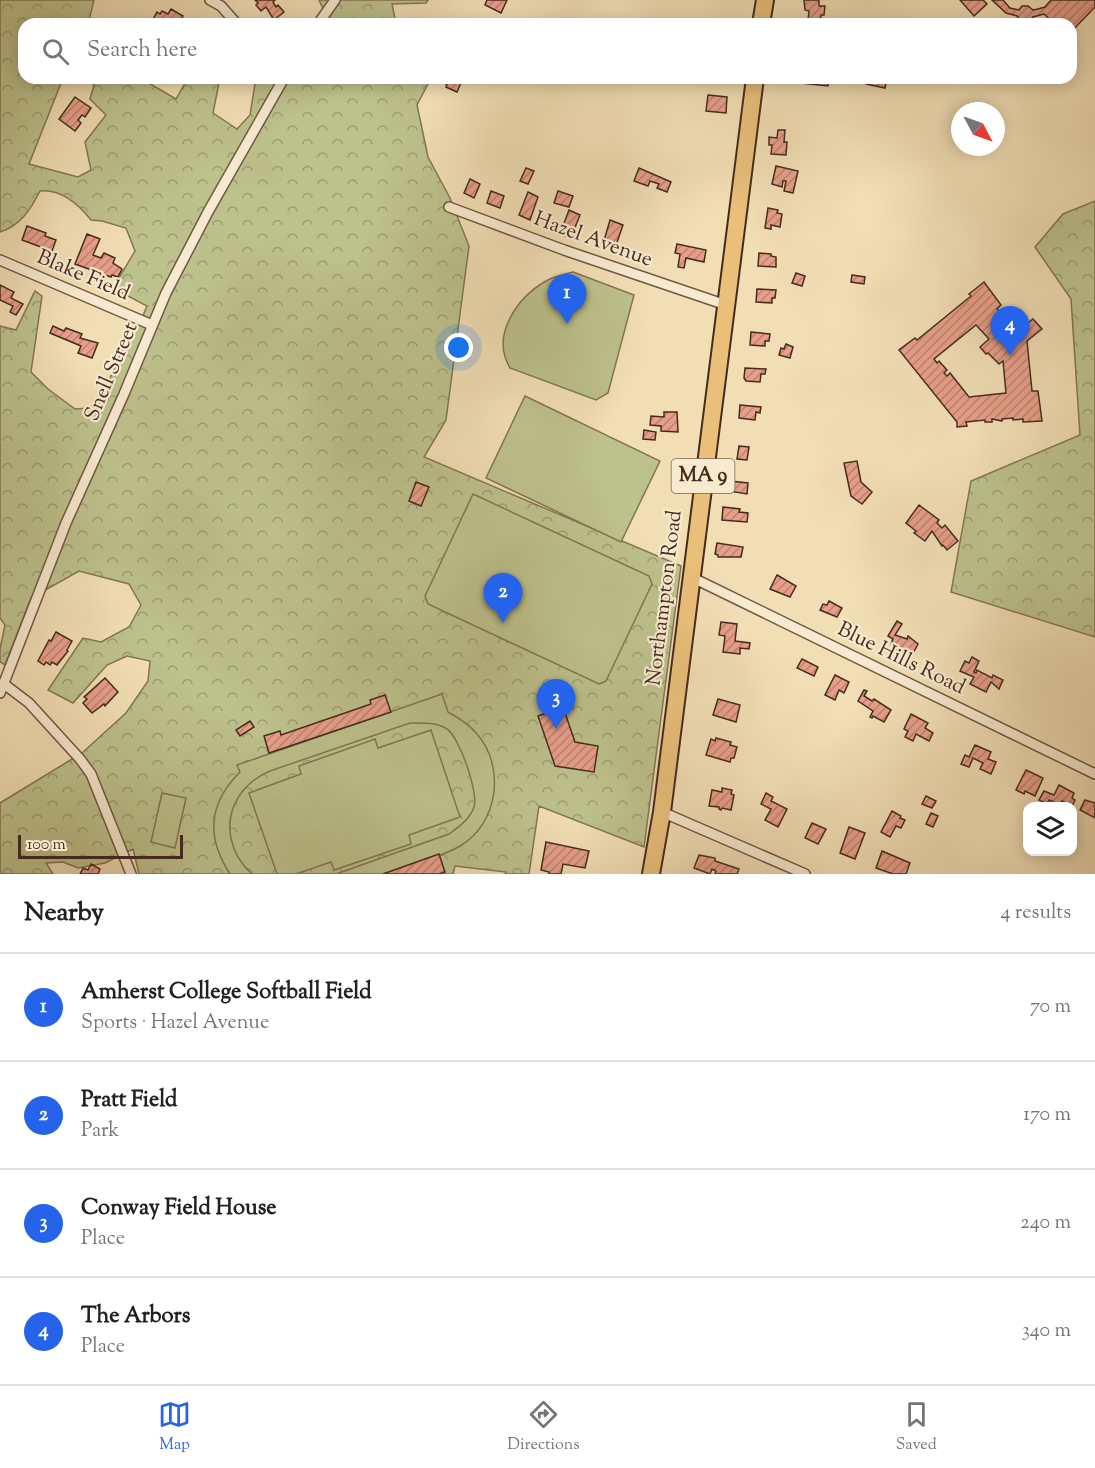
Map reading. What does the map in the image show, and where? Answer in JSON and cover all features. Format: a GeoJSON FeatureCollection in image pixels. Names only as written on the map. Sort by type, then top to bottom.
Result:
{"type":"FeatureCollection","features":[{"type":"Feature","properties":{"kind":"highway"},"geometry":{"type":"LineString","coordinates":[[762,18],[765,0]]}},
{"type":"Feature","properties":{"kind":"highway","name":"Northampton Road"},"geometry":{"type":"LineString","coordinates":[[651,874],[662,812],[754,84]]}},
{"type":"Feature","properties":{"kind":"street"},"geometry":{"type":"LineString","coordinates":[[210,0],[221,3],[232,18]]}},
{"type":"Feature","properties":{"kind":"street"},"geometry":{"type":"LineString","coordinates":[[322,18],[335,0]]}},
{"type":"Feature","properties":{"kind":"street","name":"Snell Street"},"geometry":{"type":"LineString","coordinates":[[0,693],[66,522],[124,394],[152,325],[198,230],[281,84]]}},
{"type":"Feature","properties":{"kind":"street","name":"Hazel Avenue"},"geometry":{"type":"LineString","coordinates":[[449,207],[564,250],[726,304]]}},
{"type":"Feature","properties":{"kind":"street","name":"Blake Field"},"geometry":{"type":"LineString","coordinates":[[0,260],[152,325]]}},
{"type":"Feature","properties":{"kind":"street","name":"Blue Hills Road"},"geometry":{"type":"LineString","coordinates":[[691,577],[1095,774]]}},
{"type":"Feature","properties":{"kind":"street"},"geometry":{"type":"LineString","coordinates":[[4,684],[29,703],[91,774],[131,874]]}},
{"type":"Feature","properties":{"kind":"street"},"geometry":{"type":"LineString","coordinates":[[662,812],[805,874]]}},
{"type":"Feature","properties":{"kind":"green space"},"geometry":{"type":"Polygon","coordinates":[[[0,0],[94,0],[90,18],[18,18],[18,84],[61,84],[29,164],[78,177],[91,170],[85,142],[106,115],[90,99],[93,84],[150,84],[176,99],[185,84],[219,84],[213,113],[237,129],[250,115],[255,84],[428,84],[417,105],[428,157],[450,198],[469,246],[446,420],[424,457],[681,566],[644,847],[539,806],[529,874],[505,874],[506,872],[455,866],[453,874],[139,874],[133,849],[105,863],[78,868],[63,862],[46,863],[53,874],[0,874],[0,803],[82,753],[126,713],[148,681],[150,661],[127,656],[107,665],[73,703],[48,690],[83,638],[101,642],[129,627],[141,605],[129,584],[79,571],[31,598],[5,665],[0,662],[5,625],[0,618],[0,326],[16,330],[35,291],[42,296],[31,372],[48,389],[75,409],[89,408],[101,399],[130,332],[142,318],[147,306],[113,288],[135,251],[126,228],[91,220],[81,209],[62,195],[40,191],[24,216],[13,226],[0,232],[0,0]]]}},
{"type":"Feature","properties":{"kind":"green space"},"geometry":{"type":"Polygon","coordinates":[[[319,0],[428,0],[426,3],[392,4],[395,18],[327,17],[319,0]]]}},
{"type":"Feature","properties":{"kind":"green space"},"geometry":{"type":"Polygon","coordinates":[[[1095,201],[1095,637],[951,592],[971,481],[1080,435],[1071,299],[1035,247],[1063,214],[1095,201]]]}},
{"type":"Feature","properties":{"kind":"green space"},"geometry":{"type":"Polygon","coordinates":[[[573,272],[634,295],[608,393],[596,400],[510,368],[505,355],[503,343],[505,330],[517,307],[546,281],[573,272]]]}},
{"type":"Feature","properties":{"kind":"green space"},"geometry":{"type":"Polygon","coordinates":[[[525,396],[660,461],[621,542],[486,478],[525,396]]]}},
{"type":"Feature","properties":{"kind":"green space"},"geometry":{"type":"Polygon","coordinates":[[[473,494],[649,576],[652,584],[606,681],[599,684],[428,604],[425,596],[473,494]]]}},
{"type":"Feature","properties":{"kind":"green space"},"geometry":{"type":"Polygon","coordinates":[[[442,694],[448,712],[474,730],[486,747],[492,762],[494,794],[490,810],[483,824],[473,836],[460,846],[389,873],[336,874],[449,834],[464,822],[474,807],[471,778],[452,734],[438,725],[410,723],[270,771],[243,790],[235,803],[230,832],[233,847],[252,874],[230,874],[217,847],[214,821],[222,796],[240,772],[237,765],[442,694]]]}},
{"type":"Feature","properties":{"kind":"green space"},"geometry":{"type":"Polygon","coordinates":[[[431,730],[460,817],[409,835],[411,844],[334,870],[331,862],[296,874],[277,874],[249,793],[301,774],[299,766],[375,739],[378,748],[431,730]]]}},
{"type":"Feature","properties":{"kind":"green space"},"geometry":{"type":"Polygon","coordinates":[[[162,793],[186,798],[175,848],[151,842],[162,793]]]}},
{"type":"Feature","properties":{"kind":"building"},"geometry":{"type":"Polygon","coordinates":[[[255,0],[275,0],[273,2],[276,7],[278,5],[284,12],[273,18],[266,7],[261,11],[256,5],[258,3],[255,0]]]}},
{"type":"Feature","properties":{"kind":"building"},"geometry":{"type":"Polygon","coordinates":[[[487,0],[507,0],[501,13],[485,5],[487,0]]]}},
{"type":"Feature","properties":{"kind":"building"},"geometry":{"type":"Polygon","coordinates":[[[804,0],[819,0],[819,6],[825,6],[824,15],[821,15],[821,18],[808,18],[809,11],[805,10],[804,0]]]}},
{"type":"Feature","properties":{"kind":"building"},"geometry":{"type":"Polygon","coordinates":[[[960,0],[983,0],[987,4],[974,16],[960,0]]]}},
{"type":"Feature","properties":{"kind":"building"},"geometry":{"type":"Polygon","coordinates":[[[992,0],[1003,0],[1010,8],[1019,10],[1022,6],[1028,6],[1033,10],[1045,7],[1051,0],[1095,0],[1095,7],[1077,26],[1077,18],[1048,18],[1044,14],[1032,18],[1019,18],[1006,13],[992,0]]]}},
{"type":"Feature","properties":{"kind":"building"},"geometry":{"type":"Polygon","coordinates":[[[171,9],[183,16],[182,18],[154,18],[157,12],[160,14],[162,11],[168,14],[171,9]]]}},
{"type":"Feature","properties":{"kind":"building"},"geometry":{"type":"Polygon","coordinates":[[[447,84],[460,84],[457,92],[446,87],[447,84]]]}},
{"type":"Feature","properties":{"kind":"building"},"geometry":{"type":"Polygon","coordinates":[[[866,84],[886,84],[885,88],[866,84]]]}},
{"type":"Feature","properties":{"kind":"building"},"geometry":{"type":"Polygon","coordinates":[[[708,95],[727,97],[726,113],[706,111],[708,95]]]}},
{"type":"Feature","properties":{"kind":"building"},"geometry":{"type":"Polygon","coordinates":[[[75,97],[91,108],[85,117],[82,115],[78,120],[81,123],[75,131],[59,119],[75,97]]]}},
{"type":"Feature","properties":{"kind":"building"},"geometry":{"type":"Polygon","coordinates":[[[778,130],[785,130],[786,155],[771,154],[772,145],[769,145],[769,137],[777,138],[778,130]]]}},
{"type":"Feature","properties":{"kind":"building"},"geometry":{"type":"Polygon","coordinates":[[[776,166],[798,171],[793,193],[784,191],[786,181],[783,181],[782,187],[772,184],[776,166]]]}},
{"type":"Feature","properties":{"kind":"building"},"geometry":{"type":"Polygon","coordinates":[[[526,168],[534,171],[528,184],[520,181],[526,168]]]}},
{"type":"Feature","properties":{"kind":"building"},"geometry":{"type":"Polygon","coordinates":[[[639,168],[671,182],[667,192],[657,188],[659,184],[650,181],[648,186],[634,181],[639,168]]]}},
{"type":"Feature","properties":{"kind":"building"},"geometry":{"type":"Polygon","coordinates":[[[470,179],[480,184],[474,198],[464,193],[470,179]]]}},
{"type":"Feature","properties":{"kind":"building"},"geometry":{"type":"Polygon","coordinates":[[[491,191],[504,196],[500,208],[487,203],[491,191]]]}},
{"type":"Feature","properties":{"kind":"building"},"geometry":{"type":"Polygon","coordinates":[[[558,191],[573,196],[569,207],[554,203],[558,191]]]}},
{"type":"Feature","properties":{"kind":"building"},"geometry":{"type":"Polygon","coordinates":[[[528,192],[538,197],[530,220],[519,215],[528,192]]]}},
{"type":"Feature","properties":{"kind":"building"},"geometry":{"type":"Polygon","coordinates":[[[768,208],[778,210],[777,213],[782,214],[780,227],[771,225],[771,229],[765,228],[768,208]]]}},
{"type":"Feature","properties":{"kind":"building"},"geometry":{"type":"Polygon","coordinates":[[[569,210],[580,215],[572,235],[566,233],[565,236],[560,234],[569,210]]]}},
{"type":"Feature","properties":{"kind":"building"},"geometry":{"type":"Polygon","coordinates":[[[610,220],[623,225],[615,248],[603,244],[610,220]]]}},
{"type":"Feature","properties":{"kind":"building"},"geometry":{"type":"Polygon","coordinates":[[[27,226],[46,233],[45,236],[56,240],[52,251],[22,240],[27,226]]]}},
{"type":"Feature","properties":{"kind":"building"},"geometry":{"type":"Polygon","coordinates":[[[87,234],[100,239],[93,255],[101,258],[104,253],[115,258],[113,263],[122,269],[118,277],[112,275],[111,277],[75,264],[87,234]]]}},
{"type":"Feature","properties":{"kind":"building"},"geometry":{"type":"Polygon","coordinates":[[[677,244],[706,250],[704,262],[686,258],[684,268],[678,267],[680,254],[675,253],[677,244]]]}},
{"type":"Feature","properties":{"kind":"building"},"geometry":{"type":"Polygon","coordinates":[[[759,253],[776,257],[776,267],[758,266],[759,253]]]}},
{"type":"Feature","properties":{"kind":"building"},"geometry":{"type":"Polygon","coordinates":[[[796,273],[805,276],[802,286],[792,283],[796,273]]]}},
{"type":"Feature","properties":{"kind":"building"},"geometry":{"type":"Polygon","coordinates":[[[852,275],[865,277],[864,284],[851,282],[852,275]]]}},
{"type":"Feature","properties":{"kind":"building"},"geometry":{"type":"Polygon","coordinates":[[[984,282],[1001,305],[997,309],[1007,321],[1012,321],[1019,330],[1033,319],[1042,329],[1027,341],[1032,391],[1038,391],[1042,421],[1023,422],[1023,419],[1013,420],[1013,418],[1002,419],[1002,421],[992,419],[992,422],[985,422],[985,420],[966,422],[967,426],[957,427],[957,422],[899,350],[915,338],[917,340],[971,296],[969,294],[984,282]],[[976,325],[934,359],[937,363],[939,361],[947,370],[944,373],[947,376],[950,373],[969,397],[1006,393],[1003,361],[999,364],[980,347],[989,339],[976,325]]]}},
{"type":"Feature","properties":{"kind":"building"},"geometry":{"type":"Polygon","coordinates":[[[0,285],[14,292],[11,298],[23,304],[16,315],[10,312],[13,306],[0,300],[0,285]]]}},
{"type":"Feature","properties":{"kind":"building"},"geometry":{"type":"Polygon","coordinates":[[[757,289],[776,290],[772,303],[756,302],[757,289]]]}},
{"type":"Feature","properties":{"kind":"building"},"geometry":{"type":"Polygon","coordinates":[[[53,326],[64,331],[66,328],[82,334],[80,338],[98,343],[92,358],[78,353],[81,346],[50,333],[53,326]]]}},
{"type":"Feature","properties":{"kind":"building"},"geometry":{"type":"Polygon","coordinates":[[[751,332],[770,334],[769,341],[765,341],[765,346],[750,345],[751,332]]]}},
{"type":"Feature","properties":{"kind":"building"},"geometry":{"type":"Polygon","coordinates":[[[786,344],[793,347],[790,358],[779,355],[781,348],[784,349],[786,344]]]}},
{"type":"Feature","properties":{"kind":"building"},"geometry":{"type":"Polygon","coordinates":[[[745,368],[766,369],[765,374],[761,374],[760,382],[746,381],[745,368]]]}},
{"type":"Feature","properties":{"kind":"building"},"geometry":{"type":"Polygon","coordinates":[[[740,405],[761,407],[760,413],[756,412],[755,420],[739,418],[740,405]]]}},
{"type":"Feature","properties":{"kind":"building"},"geometry":{"type":"Polygon","coordinates":[[[664,412],[677,412],[678,432],[661,431],[661,426],[650,425],[651,416],[664,417],[664,412]]]}},
{"type":"Feature","properties":{"kind":"building"},"geometry":{"type":"Polygon","coordinates":[[[644,430],[656,432],[655,440],[643,439],[644,430]]]}},
{"type":"Feature","properties":{"kind":"building"},"geometry":{"type":"Polygon","coordinates":[[[739,446],[749,447],[747,460],[737,459],[739,446]]]}},
{"type":"Feature","properties":{"kind":"building"},"geometry":{"type":"Polygon","coordinates":[[[857,461],[861,482],[872,492],[862,504],[851,496],[844,463],[857,461]]]}},
{"type":"Feature","properties":{"kind":"building"},"geometry":{"type":"Polygon","coordinates":[[[730,481],[748,483],[747,494],[729,491],[730,481]]]}},
{"type":"Feature","properties":{"kind":"building"},"geometry":{"type":"Polygon","coordinates":[[[416,482],[429,487],[421,506],[409,501],[416,482]]]}},
{"type":"Feature","properties":{"kind":"building"},"geometry":{"type":"Polygon","coordinates":[[[919,505],[939,520],[937,523],[942,528],[945,525],[958,541],[947,550],[932,531],[925,541],[914,533],[916,531],[906,523],[919,505]]]}},
{"type":"Feature","properties":{"kind":"building"},"geometry":{"type":"Polygon","coordinates":[[[723,507],[740,509],[739,512],[748,513],[747,522],[722,520],[723,507]]]}},
{"type":"Feature","properties":{"kind":"building"},"geometry":{"type":"Polygon","coordinates":[[[717,543],[743,547],[741,557],[718,557],[715,554],[717,543]]]}},
{"type":"Feature","properties":{"kind":"building"},"geometry":{"type":"Polygon","coordinates":[[[777,575],[796,586],[790,597],[770,589],[777,575]]]}},
{"type":"Feature","properties":{"kind":"building"},"geometry":{"type":"Polygon","coordinates":[[[829,601],[842,608],[837,617],[820,610],[823,604],[827,605],[829,601]]]}},
{"type":"Feature","properties":{"kind":"building"},"geometry":{"type":"Polygon","coordinates":[[[897,621],[902,624],[895,635],[907,639],[908,636],[918,644],[911,657],[891,644],[893,639],[888,636],[897,621]]]}},
{"type":"Feature","properties":{"kind":"building"},"geometry":{"type":"Polygon","coordinates":[[[721,622],[737,624],[735,641],[750,643],[749,649],[740,648],[740,654],[723,652],[725,636],[719,635],[721,622]]]}},
{"type":"Feature","properties":{"kind":"building"},"geometry":{"type":"Polygon","coordinates":[[[56,632],[72,641],[68,651],[57,665],[52,662],[50,665],[46,662],[44,665],[38,661],[56,632]]]}},
{"type":"Feature","properties":{"kind":"building"},"geometry":{"type":"Polygon","coordinates":[[[972,657],[979,661],[974,672],[976,673],[977,670],[992,678],[993,675],[1003,680],[999,689],[991,682],[986,692],[970,684],[974,677],[960,671],[965,661],[969,663],[972,657]]]}},
{"type":"Feature","properties":{"kind":"building"},"geometry":{"type":"Polygon","coordinates":[[[802,659],[818,667],[814,676],[797,668],[802,659]]]}},
{"type":"Feature","properties":{"kind":"building"},"geometry":{"type":"Polygon","coordinates":[[[835,675],[849,682],[844,693],[839,690],[835,700],[825,695],[835,675]]]}},
{"type":"Feature","properties":{"kind":"building"},"geometry":{"type":"Polygon","coordinates":[[[105,678],[118,692],[105,706],[104,704],[92,713],[83,703],[87,699],[84,697],[105,678]]]}},
{"type":"Feature","properties":{"kind":"building"},"geometry":{"type":"Polygon","coordinates":[[[864,690],[867,691],[864,696],[872,701],[874,699],[891,710],[884,722],[873,716],[870,717],[873,711],[858,701],[864,690]]]}},
{"type":"Feature","properties":{"kind":"building"},"geometry":{"type":"Polygon","coordinates":[[[385,695],[391,712],[269,753],[264,736],[280,731],[281,735],[371,704],[370,700],[385,695]]]}},
{"type":"Feature","properties":{"kind":"building"},"geometry":{"type":"Polygon","coordinates":[[[718,699],[740,705],[736,722],[713,715],[718,699]]]}},
{"type":"Feature","properties":{"kind":"building"},"geometry":{"type":"Polygon","coordinates":[[[563,707],[575,742],[598,746],[594,772],[555,766],[538,716],[563,707]]]}},
{"type":"Feature","properties":{"kind":"building"},"geometry":{"type":"Polygon","coordinates":[[[911,714],[928,723],[925,728],[933,733],[929,741],[916,734],[913,741],[905,737],[908,731],[904,729],[911,714]]]}},
{"type":"Feature","properties":{"kind":"building"},"geometry":{"type":"Polygon","coordinates":[[[250,721],[254,727],[240,736],[236,730],[250,721]]]}},
{"type":"Feature","properties":{"kind":"building"},"geometry":{"type":"Polygon","coordinates":[[[716,738],[731,742],[730,745],[737,747],[734,758],[731,758],[730,762],[706,755],[711,739],[715,741],[716,738]]]}},
{"type":"Feature","properties":{"kind":"building"},"geometry":{"type":"Polygon","coordinates":[[[975,745],[991,752],[988,759],[996,762],[991,774],[980,769],[983,763],[973,758],[969,767],[961,764],[965,755],[969,757],[975,745]]]}},
{"type":"Feature","properties":{"kind":"building"},"geometry":{"type":"Polygon","coordinates":[[[1026,770],[1043,778],[1035,796],[1016,790],[1026,770]]]}},
{"type":"Feature","properties":{"kind":"building"},"geometry":{"type":"Polygon","coordinates":[[[1059,785],[1074,793],[1072,798],[1075,800],[1074,802],[1049,800],[1043,802],[1039,800],[1044,791],[1054,795],[1059,785]]]}},
{"type":"Feature","properties":{"kind":"building"},"geometry":{"type":"Polygon","coordinates":[[[722,788],[732,790],[731,794],[734,795],[731,810],[709,806],[712,790],[722,792],[722,788]]]}},
{"type":"Feature","properties":{"kind":"building"},"geometry":{"type":"Polygon","coordinates":[[[766,793],[773,797],[771,801],[787,809],[778,827],[765,820],[771,809],[761,804],[766,793]]]}},
{"type":"Feature","properties":{"kind":"building"},"geometry":{"type":"Polygon","coordinates":[[[926,796],[936,801],[932,808],[922,804],[926,796]]]}},
{"type":"Feature","properties":{"kind":"building"},"geometry":{"type":"Polygon","coordinates":[[[1085,800],[1095,803],[1095,818],[1080,810],[1085,800]]]}},
{"type":"Feature","properties":{"kind":"building"},"geometry":{"type":"Polygon","coordinates":[[[892,811],[905,820],[901,828],[896,826],[890,837],[881,832],[892,811]]]}},
{"type":"Feature","properties":{"kind":"building"},"geometry":{"type":"Polygon","coordinates":[[[931,813],[938,816],[933,827],[926,824],[931,813]]]}},
{"type":"Feature","properties":{"kind":"building"},"geometry":{"type":"Polygon","coordinates":[[[812,823],[826,829],[818,844],[805,838],[812,823]]]}},
{"type":"Feature","properties":{"kind":"building"},"geometry":{"type":"Polygon","coordinates":[[[849,827],[865,833],[855,859],[840,853],[849,827]]]}},
{"type":"Feature","properties":{"kind":"building"},"geometry":{"type":"Polygon","coordinates":[[[546,842],[589,851],[585,868],[563,864],[561,874],[549,874],[541,870],[546,842]]]}},
{"type":"Feature","properties":{"kind":"building"},"geometry":{"type":"Polygon","coordinates":[[[882,851],[910,863],[906,874],[893,874],[876,868],[882,851]]]}},
{"type":"Feature","properties":{"kind":"building"},"geometry":{"type":"Polygon","coordinates":[[[439,854],[445,872],[439,874],[383,874],[439,854]]]}},
{"type":"Feature","properties":{"kind":"building"},"geometry":{"type":"Polygon","coordinates":[[[699,855],[715,858],[715,861],[739,869],[737,874],[715,874],[716,871],[712,869],[710,874],[694,868],[699,855]]]}},
{"type":"Feature","properties":{"kind":"building"},"geometry":{"type":"Polygon","coordinates":[[[91,864],[100,869],[98,874],[80,874],[83,868],[88,870],[91,864]]]}},
{"type":"Feature","properties":{"kind":"place","name":"Amherst College Softball Field"},"geometry":{"type":"Point","coordinates":[567,324]}},
{"type":"Feature","properties":{"kind":"place","name":"The Arbors"},"geometry":{"type":"Point","coordinates":[1010,356]}},
{"type":"Feature","properties":{"kind":"place","name":"Pratt Field"},"geometry":{"type":"Point","coordinates":[503,623]}},
{"type":"Feature","properties":{"kind":"place","name":"Conway Field House"},"geometry":{"type":"Point","coordinates":[556,729]}}]}
